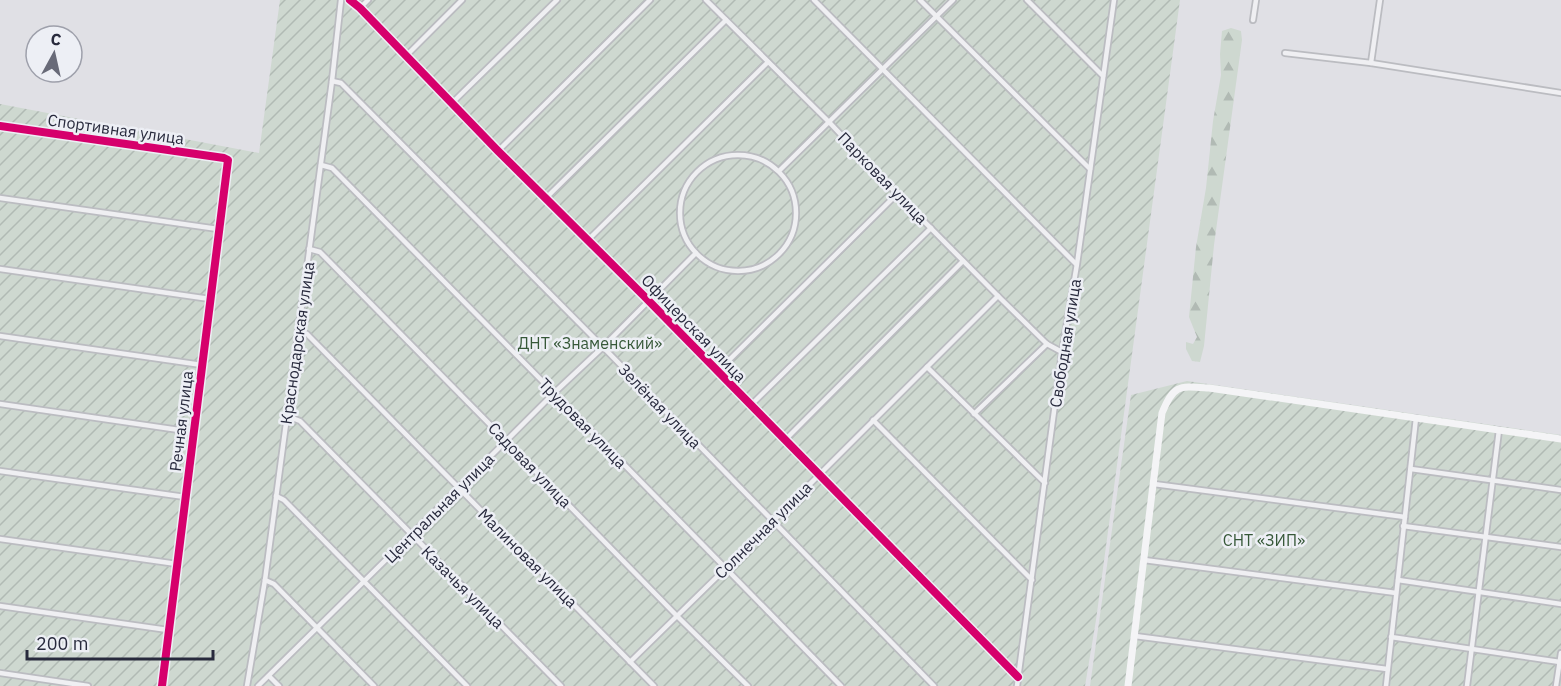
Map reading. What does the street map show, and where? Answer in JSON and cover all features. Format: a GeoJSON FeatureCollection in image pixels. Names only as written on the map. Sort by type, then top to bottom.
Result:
{"type":"FeatureCollection","features":[{"type":"Feature","properties":{"kind":"street","name":"Краснодарская улица"},"geometry":{"type":"LineString","coordinates":[[247,686],[265,580],[341,0]]}},
{"type":"Feature","properties":{"kind":"street","name":"Офицерская улица"},"geometry":{"type":"LineString","coordinates":[[350,0],[407,55],[498,151],[649,300],[1018,676]]}},
{"type":"Feature","properties":{"kind":"street"},"geometry":{"type":"LineString","coordinates":[[360,8],[368,0]]}},
{"type":"Feature","properties":{"kind":"street"},"geometry":{"type":"LineString","coordinates":[[407,55],[462,0]]}},
{"type":"Feature","properties":{"kind":"street"},"geometry":{"type":"LineString","coordinates":[[452,103],[557,0]]}},
{"type":"Feature","properties":{"kind":"street"},"geometry":{"type":"LineString","coordinates":[[498,151],[650,0]]}},
{"type":"Feature","properties":{"kind":"street","name":"Парковая улица"},"geometry":{"type":"LineString","coordinates":[[706,0],[829,122],[998,296],[1047,344],[1062,352]]}},
{"type":"Feature","properties":{"kind":"street"},"geometry":{"type":"LineString","coordinates":[[813,0],[1077,264]]}},
{"type":"Feature","properties":{"kind":"street"},"geometry":{"type":"LineString","coordinates":[[920,0],[1090,169]]}},
{"type":"Feature","properties":{"kind":"street"},"geometry":{"type":"LineString","coordinates":[[779,171],[953,0]]}},
{"type":"Feature","properties":{"kind":"street"},"geometry":{"type":"LineString","coordinates":[[1027,0],[1103,76]]}},
{"type":"Feature","properties":{"kind":"street","name":"Свободная улица"},"geometry":{"type":"LineString","coordinates":[[1017,686],[1062,352],[1077,264],[1114,0]]}},
{"type":"Feature","properties":{"kind":"street"},"geometry":{"type":"LineString","coordinates":[[1253,20],[1256,0]]}},
{"type":"Feature","properties":{"kind":"street"},"geometry":{"type":"LineString","coordinates":[[1371,63],[1380,0]]}},
{"type":"Feature","properties":{"kind":"street"},"geometry":{"type":"LineString","coordinates":[[546,198],[726,20]]}},
{"type":"Feature","properties":{"kind":"street"},"geometry":{"type":"LineString","coordinates":[[1285,53],[1371,63],[1561,93]]}},
{"type":"Feature","properties":{"kind":"street"},"geometry":{"type":"LineString","coordinates":[[588,240],[768,62]]}},
{"type":"Feature","properties":{"kind":"street","name":"Зелёная улица"},"geometry":{"type":"LineString","coordinates":[[332,81],[341,83],[349,91],[934,686]]}},
{"type":"Feature","properties":{"kind":"street","name":"Спортивная улица"},"geometry":{"type":"LineString","coordinates":[[0,126],[228,160]]}},
{"type":"Feature","properties":{"kind":"street"},"geometry":{"type":"LineString","coordinates":[[739,154],[758,158],[774,166],[792,189],[797,206],[796,224],[790,240],[780,254],[766,265],[750,270],[732,271],[716,267],[696,254],[683,233],[680,214],[682,196],[690,179],[704,166],[720,157],[739,154]]}},
{"type":"Feature","properties":{"kind":"street","name":"Речная улица"},"geometry":{"type":"LineString","coordinates":[[162,686],[228,160]]}},
{"type":"Feature","properties":{"kind":"street","name":"Трудовая улица"},"geometry":{"type":"LineString","coordinates":[[321,165],[332,168],[841,686]]}},
{"type":"Feature","properties":{"kind":"street"},"geometry":{"type":"LineString","coordinates":[[717,371],[897,194]]}},
{"type":"Feature","properties":{"kind":"street"},"geometry":{"type":"LineString","coordinates":[[0,198],[218,229]]}},
{"type":"Feature","properties":{"kind":"street"},"geometry":{"type":"LineString","coordinates":[[751,405],[931,228]]}},
{"type":"Feature","properties":{"kind":"street","name":"Садовая улица"},"geometry":{"type":"LineString","coordinates":[[309,249],[320,252],[748,686]]}},
{"type":"Feature","properties":{"kind":"street","name":"Центральная улица"},"geometry":{"type":"LineString","coordinates":[[258,686],[696,254]]}},
{"type":"Feature","properties":{"kind":"street"},"geometry":{"type":"LineString","coordinates":[[785,440],[963,261]]}},
{"type":"Feature","properties":{"kind":"street"},"geometry":{"type":"LineString","coordinates":[[0,269],[210,299]]}},
{"type":"Feature","properties":{"kind":"street","name":"Солнечная улица"},"geometry":{"type":"LineString","coordinates":[[630,662],[998,296]]}},
{"type":"Feature","properties":{"kind":"street","name":"Малиновая улица"},"geometry":{"type":"LineString","coordinates":[[298,331],[308,334],[654,686]]}},
{"type":"Feature","properties":{"kind":"street"},"geometry":{"type":"LineString","coordinates":[[0,336],[202,365]]}},
{"type":"Feature","properties":{"kind":"street"},"geometry":{"type":"LineString","coordinates":[[974,414],[1047,344]]}},
{"type":"Feature","properties":{"kind":"street"},"geometry":{"type":"LineString","coordinates":[[927,366],[1045,483]]}},
{"type":"Feature","properties":{"kind":"street"},"geometry":{"type":"LineString","coordinates":[[1128,686],[1162,413],[1169,395],[1183,387],[1209,388],[1561,439]]}},
{"type":"Feature","properties":{"kind":"street"},"geometry":{"type":"LineString","coordinates":[[0,404],[193,432]]}},
{"type":"Feature","properties":{"kind":"street","name":"Казачья улица"},"geometry":{"type":"LineString","coordinates":[[287,416],[300,421],[561,686]]}},
{"type":"Feature","properties":{"kind":"street"},"geometry":{"type":"LineString","coordinates":[[1386,686],[1416,418]]}},
{"type":"Feature","properties":{"kind":"street"},"geometry":{"type":"LineString","coordinates":[[873,420],[1032,580]]}},
{"type":"Feature","properties":{"kind":"street"},"geometry":{"type":"LineString","coordinates":[[1467,686],[1498,430]]}},
{"type":"Feature","properties":{"kind":"street"},"geometry":{"type":"LineString","coordinates":[[1411,469],[1561,490]]}},
{"type":"Feature","properties":{"kind":"street"},"geometry":{"type":"LineString","coordinates":[[0,471],[185,497]]}},
{"type":"Feature","properties":{"kind":"street"},"geometry":{"type":"LineString","coordinates":[[1154,484],[1405,517]]}},
{"type":"Feature","properties":{"kind":"street"},"geometry":{"type":"LineString","coordinates":[[276,496],[284,500],[467,686]]}},
{"type":"Feature","properties":{"kind":"street"},"geometry":{"type":"LineString","coordinates":[[1403,526],[1561,548]]}},
{"type":"Feature","properties":{"kind":"street"},"geometry":{"type":"LineString","coordinates":[[0,539],[177,564]]}},
{"type":"Feature","properties":{"kind":"street"},"geometry":{"type":"LineString","coordinates":[[1144,560],[1396,593]]}},
{"type":"Feature","properties":{"kind":"street"},"geometry":{"type":"LineString","coordinates":[[265,580],[274,584],[374,686]]}},
{"type":"Feature","properties":{"kind":"street"},"geometry":{"type":"LineString","coordinates":[[1398,580],[1561,604]]}},
{"type":"Feature","properties":{"kind":"street"},"geometry":{"type":"LineString","coordinates":[[0,606],[168,630]]}},
{"type":"Feature","properties":{"kind":"street"},"geometry":{"type":"LineString","coordinates":[[1135,636],[1388,669]]}},
{"type":"Feature","properties":{"kind":"street"},"geometry":{"type":"LineString","coordinates":[[1391,637],[1560,662]]}},
{"type":"Feature","properties":{"kind":"street"},"geometry":{"type":"LineString","coordinates":[[1556,686],[1561,653]]}},
{"type":"Feature","properties":{"kind":"street"},"geometry":{"type":"LineString","coordinates":[[0,673],[88,686]]}},
{"type":"Feature","properties":{"kind":"street"},"geometry":{"type":"LineString","coordinates":[[268,676],[279,686]]}},
{"type":"Feature","properties":{"kind":"green space","name":"ДНТ «Знаменский»"},"geometry":{"type":"Polygon","coordinates":[[[280,0],[1180,0],[1096,620],[1085,686],[0,686],[0,104],[259,153],[280,0]]]}},
{"type":"Feature","properties":{"kind":"green space"},"geometry":{"type":"Polygon","coordinates":[[[1231,28],[1241,31],[1242,40],[1214,245],[1204,346],[1200,362],[1192,361],[1186,349],[1186,342],[1193,344],[1197,337],[1189,317],[1196,247],[1221,75],[1222,31],[1231,28]]]}},
{"type":"Feature","properties":{"kind":"green space","name":"СНТ «ЗИП»"},"geometry":{"type":"Polygon","coordinates":[[[1187,381],[1561,435],[1561,686],[1090,686],[1131,395],[1187,381]]]}},
{"type":"Feature","properties":{"kind":"cycle path"},"geometry":{"type":"LineString","coordinates":[[350,0],[1018,677]]}},
{"type":"Feature","properties":{"kind":"cycle path"},"geometry":{"type":"LineString","coordinates":[[0,126],[228,160],[162,686]]}}]}
